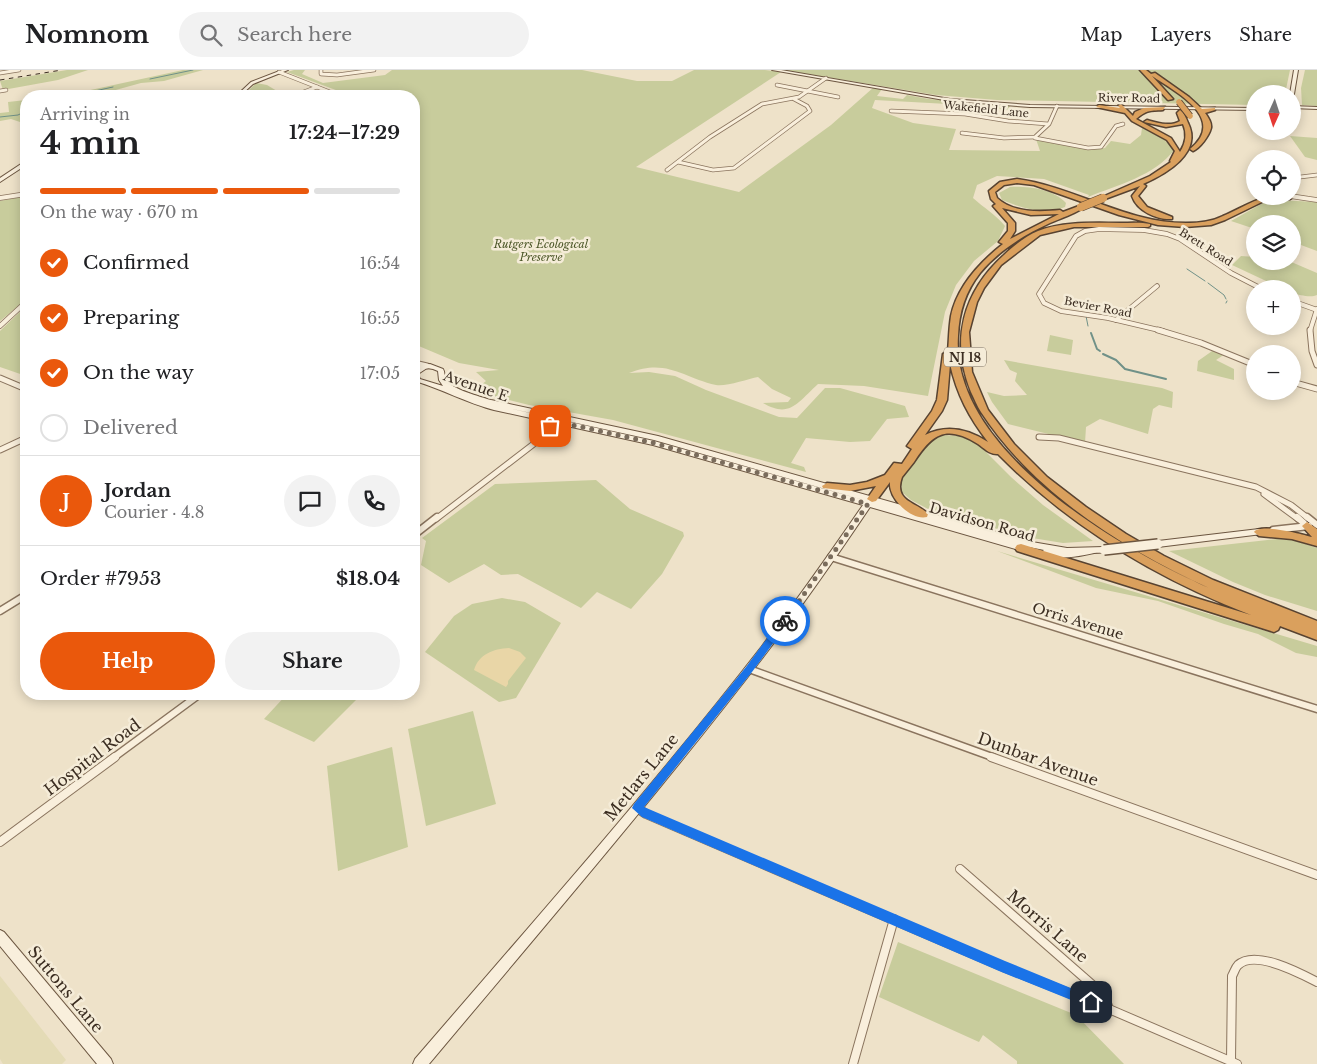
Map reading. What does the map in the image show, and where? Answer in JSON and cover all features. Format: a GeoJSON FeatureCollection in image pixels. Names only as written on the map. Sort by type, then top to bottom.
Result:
{"type":"FeatureCollection","features":[{"type":"Feature","properties":{"kind":"highway"},"geometry":{"type":"LineString","coordinates":[[1144,70],[1191,102],[1199,109],[1209,125],[1191,150]]}},
{"type":"Feature","properties":{"kind":"highway"},"geometry":{"type":"LineString","coordinates":[[1155,77],[1188,123],[1191,150]]}},
{"type":"Feature","properties":{"kind":"highway"},"geometry":{"type":"LineString","coordinates":[[1155,77],[1190,116],[1199,138]]}},
{"type":"Feature","properties":{"kind":"highway"},"geometry":{"type":"LineString","coordinates":[[1191,102],[1212,108]]}},
{"type":"Feature","properties":{"kind":"highway"},"geometry":{"type":"LineString","coordinates":[[1099,107],[1124,108],[1136,117],[1155,125],[1169,126],[1180,124],[1183,121],[1180,112]]}},
{"type":"Feature","properties":{"kind":"highway"},"geometry":{"type":"LineString","coordinates":[[1124,108],[1138,123],[1169,139],[1177,148],[1177,154],[1167,169]]}},
{"type":"Feature","properties":{"kind":"highway"},"geometry":{"type":"LineString","coordinates":[[1136,117],[1137,113],[1144,110],[1163,108]]}},
{"type":"Feature","properties":{"kind":"highway"},"geometry":{"type":"LineString","coordinates":[[1199,109],[1212,108]]}},
{"type":"Feature","properties":{"kind":"highway","name":"NJ 18"},"geometry":{"type":"LineString","coordinates":[[1106,200],[1167,169],[1191,150]]}},
{"type":"Feature","properties":{"kind":"highway","name":"NJ 18"},"geometry":{"type":"LineString","coordinates":[[1191,150],[1173,171],[1143,186],[1033,228],[997,252],[975,275],[957,311],[952,338],[954,370],[970,409],[987,434],[1019,470],[1088,526],[1149,563],[1224,600],[1317,635]]}},
{"type":"Feature","properties":{"kind":"highway"},"geometry":{"type":"LineString","coordinates":[[997,252],[997,248],[1011,235],[1014,228],[1010,219],[986,195],[988,188],[1000,182],[1020,180],[1047,184],[1128,216]]}},
{"type":"Feature","properties":{"kind":"highway"},"geometry":{"type":"LineString","coordinates":[[1083,209],[1051,213],[1026,212],[1000,204],[991,193],[997,186],[1006,183],[1037,184],[1128,216],[1153,222],[1185,224]]}},
{"type":"Feature","properties":{"kind":"highway"},"geometry":{"type":"LineString","coordinates":[[1143,186],[1135,196],[1136,200],[1141,206],[1155,213],[1189,221],[1222,220]]}},
{"type":"Feature","properties":{"kind":"highway"},"geometry":{"type":"LineString","coordinates":[[1040,233],[1074,225],[1185,224],[1222,220],[1251,205]]}},
{"type":"Feature","properties":{"kind":"highway","name":"NJ 18"},"geometry":{"type":"LineString","coordinates":[[1083,209],[1016,248],[995,266],[981,285],[973,301],[966,326],[964,350],[972,386],[985,411],[1001,435],[1050,485],[1100,523],[1181,570],[1242,598],[1317,626]]}},
{"type":"Feature","properties":{"kind":"highway"},"geometry":{"type":"LineString","coordinates":[[870,502],[940,405],[943,395],[948,346],[952,338]]}},
{"type":"Feature","properties":{"kind":"highway"},"geometry":{"type":"LineString","coordinates":[[923,514],[900,499],[896,492],[895,484],[898,476],[924,442],[933,434],[954,432],[972,436],[985,443],[1011,466],[1019,470]]}},
{"type":"Feature","properties":{"kind":"highway"},"geometry":{"type":"LineString","coordinates":[[827,486],[858,488],[888,478]]}},
{"type":"Feature","properties":{"kind":"highway"},"geometry":{"type":"LineString","coordinates":[[1314,525],[1317,535]]}},
{"type":"Feature","properties":{"kind":"highway"},"geometry":{"type":"LineString","coordinates":[[1259,532],[1292,535],[1317,542]]}},
{"type":"Feature","properties":{"kind":"highway"},"geometry":{"type":"LineString","coordinates":[[1021,548],[1210,608],[1317,639]]}},
{"type":"Feature","properties":{"kind":"highway"},"geometry":{"type":"LineString","coordinates":[[1181,570],[1242,594],[1317,617]]}},
{"type":"Feature","properties":{"kind":"street"},"geometry":{"type":"LineString","coordinates":[[0,73],[19,70]]}},
{"type":"Feature","properties":{"kind":"street"},"geometry":{"type":"LineString","coordinates":[[244,90],[252,83],[286,70]]}},
{"type":"Feature","properties":{"kind":"street"},"geometry":{"type":"LineString","coordinates":[[321,70],[321,74],[331,76],[374,70]]}},
{"type":"Feature","properties":{"kind":"street","name":"River Road"},"geometry":{"type":"LineString","coordinates":[[774,70],[928,97],[1003,104],[1099,107]]}},
{"type":"Feature","properties":{"kind":"street"},"geometry":{"type":"LineString","coordinates":[[1294,85],[1296,70]]}},
{"type":"Feature","properties":{"kind":"street"},"geometry":{"type":"LineString","coordinates":[[279,72],[325,90]]}},
{"type":"Feature","properties":{"kind":"street"},"geometry":{"type":"LineString","coordinates":[[667,170],[710,137],[762,104],[794,99],[826,78]]}},
{"type":"Feature","properties":{"kind":"street"},"geometry":{"type":"LineString","coordinates":[[777,85],[838,97]]}},
{"type":"Feature","properties":{"kind":"street"},"geometry":{"type":"LineString","coordinates":[[309,90],[317,87]]}},
{"type":"Feature","properties":{"kind":"street"},"geometry":{"type":"LineString","coordinates":[[0,91],[6,90]]}},
{"type":"Feature","properties":{"kind":"street"},"geometry":{"type":"LineString","coordinates":[[678,162],[713,170],[726,171],[734,168],[810,111],[807,106],[794,99]]}},
{"type":"Feature","properties":{"kind":"street","name":"River Road"},"geometry":{"type":"LineString","coordinates":[[1003,104],[1199,109]]}},
{"type":"Feature","properties":{"kind":"street"},"geometry":{"type":"LineString","coordinates":[[1033,138],[1040,135],[1054,117],[1057,106]]}},
{"type":"Feature","properties":{"kind":"street","name":"River Road"},"geometry":{"type":"LineString","coordinates":[[1124,108],[1199,109]]}},
{"type":"Feature","properties":{"kind":"street"},"geometry":{"type":"LineString","coordinates":[[1212,108],[1246,108]]}},
{"type":"Feature","properties":{"kind":"street"},"geometry":{"type":"LineString","coordinates":[[1301,108],[1317,108]]}},
{"type":"Feature","properties":{"kind":"street","name":"Wakefield Lane"},"geometry":{"type":"LineString","coordinates":[[891,111],[964,114],[1008,121],[1048,124]]}},
{"type":"Feature","properties":{"kind":"street"},"geometry":{"type":"LineString","coordinates":[[962,133],[1004,138],[1033,138],[1097,148],[1104,145],[1116,126],[1123,124]]}},
{"type":"Feature","properties":{"kind":"street"},"geometry":{"type":"LineString","coordinates":[[0,180],[20,166]]}},
{"type":"Feature","properties":{"kind":"street"},"geometry":{"type":"LineString","coordinates":[[1301,177],[1317,175]]}},
{"type":"Feature","properties":{"kind":"street"},"geometry":{"type":"LineString","coordinates":[[0,198],[20,195]]}},
{"type":"Feature","properties":{"kind":"street"},"geometry":{"type":"LineString","coordinates":[[1301,198],[1317,200]]}},
{"type":"Feature","properties":{"kind":"street","name":"Bevier Road"},"geometry":{"type":"LineString","coordinates":[[1167,234],[1138,230],[1096,230],[1080,233],[1076,236],[1039,292],[1042,301],[1057,309],[1116,320],[1190,338],[1219,348],[1246,361]]}},
{"type":"Feature","properties":{"kind":"street","name":"Brett Road"},"geometry":{"type":"LineString","coordinates":[[1167,234],[1180,239],[1225,270],[1246,281]]}},
{"type":"Feature","properties":{"kind":"street"},"geometry":{"type":"LineString","coordinates":[[1116,320],[1157,286]]}},
{"type":"Feature","properties":{"kind":"street"},"geometry":{"type":"LineString","coordinates":[[1301,304],[1317,309],[1311,320],[1312,352],[1317,365]]}},
{"type":"Feature","properties":{"kind":"street"},"geometry":{"type":"LineString","coordinates":[[0,326],[20,308]]}},
{"type":"Feature","properties":{"kind":"street","name":"Avenue E"},"geometry":{"type":"LineString","coordinates":[[420,364],[439,368],[444,382],[476,398],[654,443],[870,502]]}},
{"type":"Feature","properties":{"kind":"street","name":"Avenue E"},"geometry":{"type":"LineString","coordinates":[[420,369],[427,366]]}},
{"type":"Feature","properties":{"kind":"street","name":"Avenue E"},"geometry":{"type":"LineString","coordinates":[[420,381],[437,379],[442,375]]}},
{"type":"Feature","properties":{"kind":"street"},"geometry":{"type":"LineString","coordinates":[[0,378],[20,386]]}},
{"type":"Feature","properties":{"kind":"street","name":"Avenue E"},"geometry":{"type":"LineString","coordinates":[[420,381],[484,405],[655,438],[827,486],[870,502]]}},
{"type":"Feature","properties":{"kind":"street"},"geometry":{"type":"LineString","coordinates":[[1301,385],[1317,389]]}},
{"type":"Feature","properties":{"kind":"street"},"geometry":{"type":"LineString","coordinates":[[420,530],[529,448],[556,419]]}},
{"type":"Feature","properties":{"kind":"street"},"geometry":{"type":"LineString","coordinates":[[1039,437],[1059,438],[1263,490],[1280,498],[1314,525]]}},
{"type":"Feature","properties":{"kind":"street"},"geometry":{"type":"LineString","coordinates":[[0,450],[20,441]]}},
{"type":"Feature","properties":{"kind":"street"},"geometry":{"type":"LineString","coordinates":[[1246,486],[1281,504],[1314,525]]}},
{"type":"Feature","properties":{"kind":"street","name":"Davidson Road"},"geometry":{"type":"LineString","coordinates":[[870,502],[923,514],[1032,545],[1090,552]]}},
{"type":"Feature","properties":{"kind":"street","name":"Davidson Road"},"geometry":{"type":"LineString","coordinates":[[870,502],[1021,548],[1063,555],[1081,555],[1104,550],[1314,525]]}},
{"type":"Feature","properties":{"kind":"street","name":"Metlars Lane"},"geometry":{"type":"LineString","coordinates":[[420,1064],[637,808],[749,669],[870,502]]}},
{"type":"Feature","properties":{"kind":"street","name":"Orris Avenue"},"geometry":{"type":"LineString","coordinates":[[832,557],[1317,709]]}},
{"type":"Feature","properties":{"kind":"street"},"geometry":{"type":"LineString","coordinates":[[0,611],[20,599]]}},
{"type":"Feature","properties":{"kind":"street","name":"Dunbar Avenue"},"geometry":{"type":"LineString","coordinates":[[749,669],[1317,875]]}},
{"type":"Feature","properties":{"kind":"street","name":"Hospital Road"},"geometry":{"type":"LineString","coordinates":[[0,842],[192,700]]}},
{"type":"Feature","properties":{"kind":"street"},"geometry":{"type":"LineString","coordinates":[[637,808],[646,814],[1234,1063],[1232,976],[1234,968],[1238,963],[1255,959],[1268,962],[1317,982]]}},
{"type":"Feature","properties":{"kind":"street","name":"Morris Lane"},"geometry":{"type":"LineString","coordinates":[[960,869],[1104,995],[1109,1009]]}},
{"type":"Feature","properties":{"kind":"street"},"geometry":{"type":"LineString","coordinates":[[853,1064],[894,919]]}},
{"type":"Feature","properties":{"kind":"street","name":"Suttons Lane"},"geometry":{"type":"LineString","coordinates":[[0,936],[106,1064]]}},
{"type":"Feature","properties":{"kind":"shaded area"},"geometry":{"type":"Polygon","coordinates":[[[0,976],[66,1060],[62,1064],[3,1064],[0,1059],[0,976]]]}},
{"type":"Feature","properties":{"kind":"green space"},"geometry":{"type":"Polygon","coordinates":[[[67,70],[88,70],[58,80],[3,90],[0,81],[67,70]]]}},
{"type":"Feature","properties":{"kind":"green space"},"geometry":{"type":"Polygon","coordinates":[[[183,70],[203,70],[164,81],[141,83],[116,90],[90,90],[183,70]]]}},
{"type":"Feature","properties":{"kind":"green space","name":"Rutgers Ecological Preserve"},"geometry":{"type":"Polygon","coordinates":[[[305,70],[302,74],[323,83],[385,75],[392,70],[582,70],[637,81],[672,81],[694,70],[765,70],[781,72],[636,167],[739,192],[831,125],[874,87],[882,89],[877,96],[903,99],[907,95],[929,99],[1010,106],[1007,110],[966,105],[875,100],[872,108],[913,123],[956,129],[949,150],[1040,151],[1036,139],[1097,149],[1105,148],[1111,141],[1130,144],[1141,135],[1142,128],[1162,138],[1175,149],[1167,158],[1146,173],[1088,197],[1089,195],[1044,179],[997,176],[977,185],[973,198],[1005,226],[998,241],[974,261],[956,285],[945,312],[928,396],[864,386],[818,384],[793,406],[787,409],[780,409],[772,408],[763,403],[788,402],[791,398],[772,389],[758,377],[731,384],[716,385],[664,368],[653,367],[629,373],[649,372],[675,376],[706,390],[779,417],[797,418],[825,388],[840,388],[905,406],[909,417],[887,419],[870,441],[850,442],[806,438],[791,463],[804,467],[806,472],[613,420],[529,405],[475,390],[486,381],[476,372],[499,370],[459,363],[420,347],[420,90],[336,90],[287,72],[305,70]]]}},
{"type":"Feature","properties":{"kind":"green space"},"geometry":{"type":"Polygon","coordinates":[[[783,70],[1290,70],[1287,85],[1246,85],[1246,105],[997,100],[936,95],[783,70]]]}},
{"type":"Feature","properties":{"kind":"green space"},"geometry":{"type":"Polygon","coordinates":[[[1305,70],[1317,70],[1317,106],[1302,105],[1301,88],[1305,70]]]}},
{"type":"Feature","properties":{"kind":"green space"},"geometry":{"type":"Polygon","coordinates":[[[256,83],[267,85],[275,90],[249,90],[256,83]]]}},
{"type":"Feature","properties":{"kind":"green space"},"geometry":{"type":"Polygon","coordinates":[[[20,101],[20,122],[11,119],[0,121],[0,113],[9,112],[8,102],[20,101]]]}},
{"type":"Feature","properties":{"kind":"green space"},"geometry":{"type":"Polygon","coordinates":[[[1301,137],[1317,138],[1317,160],[1305,157],[1293,140],[1301,140],[1301,137]]]}},
{"type":"Feature","properties":{"kind":"green space"},"geometry":{"type":"Polygon","coordinates":[[[1010,187],[1032,188],[1054,194],[1066,203],[1065,207],[1057,210],[1041,211],[1002,200],[999,193],[1010,187]]]}},
{"type":"Feature","properties":{"kind":"green space"},"geometry":{"type":"Polygon","coordinates":[[[20,197],[20,305],[0,321],[0,201],[20,197]]]}},
{"type":"Feature","properties":{"kind":"green space"},"geometry":{"type":"Polygon","coordinates":[[[1301,201],[1317,202],[1317,251],[1301,245],[1301,215],[1246,215],[1246,226],[1231,221],[1259,205],[1301,205],[1301,201]]]}},
{"type":"Feature","properties":{"kind":"green space"},"geometry":{"type":"Polygon","coordinates":[[[1241,256],[1246,256],[1246,270],[1301,270],[1301,266],[1317,273],[1317,295],[1301,295],[1301,280],[1264,280],[1232,265],[1241,256]]]}},
{"type":"Feature","properties":{"kind":"green space"},"geometry":{"type":"Polygon","coordinates":[[[20,312],[20,374],[0,367],[0,331],[20,312]]]}},
{"type":"Feature","properties":{"kind":"green space"},"geometry":{"type":"Polygon","coordinates":[[[1050,335],[1073,340],[1071,355],[1047,351],[1050,335]]]}},
{"type":"Feature","properties":{"kind":"green space"},"geometry":{"type":"Polygon","coordinates":[[[1215,349],[1225,354],[1216,360],[1234,369],[1234,380],[1197,371],[1198,361],[1215,349]]]}},
{"type":"Feature","properties":{"kind":"green space"},"geometry":{"type":"Polygon","coordinates":[[[1004,360],[1162,388],[1173,392],[1172,408],[1159,405],[1153,409],[1148,434],[1100,419],[1086,427],[1085,443],[1008,424],[987,392],[1004,396],[1027,395],[1015,381],[1017,373],[1010,370],[1004,360]]]}},
{"type":"Feature","properties":{"kind":"green space"},"geometry":{"type":"Polygon","coordinates":[[[941,435],[960,436],[978,444],[1043,505],[1093,541],[1063,543],[1026,537],[930,510],[911,500],[902,492],[901,480],[929,441],[941,435]]]}},
{"type":"Feature","properties":{"kind":"green space"},"geometry":{"type":"Polygon","coordinates":[[[596,480],[630,509],[683,532],[684,536],[662,574],[631,609],[597,592],[581,608],[518,574],[501,575],[484,564],[449,583],[421,565],[426,541],[422,538],[495,484],[596,480]]]}},
{"type":"Feature","properties":{"kind":"green space"},"geometry":{"type":"Polygon","coordinates":[[[1277,539],[1293,540],[1317,548],[1317,611],[1265,595],[1233,582],[1169,551],[1277,539]]]}},
{"type":"Feature","properties":{"kind":"green space"},"geometry":{"type":"Polygon","coordinates":[[[997,551],[1317,646],[1317,657],[1296,653],[1258,634],[1158,601],[1096,588],[997,551]]]}},
{"type":"Feature","properties":{"kind":"green space"},"geometry":{"type":"Polygon","coordinates":[[[502,598],[525,602],[561,623],[516,698],[499,702],[425,652],[454,616],[472,604],[502,598]]]}},
{"type":"Feature","properties":{"kind":"green space"},"geometry":{"type":"Polygon","coordinates":[[[281,700],[356,700],[314,742],[264,719],[281,700]]]}},
{"type":"Feature","properties":{"kind":"green space"},"geometry":{"type":"Polygon","coordinates":[[[473,711],[496,804],[426,826],[408,729],[473,711]]]}},
{"type":"Feature","properties":{"kind":"green space"},"geometry":{"type":"Polygon","coordinates":[[[392,747],[408,847],[338,871],[327,766],[392,747]]]}},
{"type":"Feature","properties":{"kind":"green space"},"geometry":{"type":"Polygon","coordinates":[[[898,942],[1076,1015],[1124,1064],[1017,1064],[1017,1061],[983,1035],[979,1042],[879,997],[898,942]]]}},
{"type":"Feature","properties":{"kind":"sand"},"geometry":{"type":"Polygon","coordinates":[[[509,648],[520,652],[526,658],[508,681],[506,687],[474,670],[479,660],[487,653],[509,648]]]}},
{"type":"Feature","properties":{"kind":"waterway"},"geometry":{"type":"LineString","coordinates":[[150,79],[193,70]]}},
{"type":"Feature","properties":{"kind":"waterway"},"geometry":{"type":"LineString","coordinates":[[99,90],[113,87]]}},
{"type":"Feature","properties":{"kind":"waterway"},"geometry":{"type":"LineString","coordinates":[[0,117],[20,114]]}},
{"type":"Feature","properties":{"kind":"waterway"},"geometry":{"type":"LineString","coordinates":[[1187,269],[1205,281]]}},
{"type":"Feature","properties":{"kind":"waterway"},"geometry":{"type":"LineString","coordinates":[[1208,283],[1224,295],[1226,299]]}},
{"type":"Feature","properties":{"kind":"waterway"},"geometry":{"type":"LineString","coordinates":[[1086,316],[1088,326]]}},
{"type":"Feature","properties":{"kind":"waterway"},"geometry":{"type":"LineString","coordinates":[[1091,333],[1097,349],[1100,351]]}},
{"type":"Feature","properties":{"kind":"waterway"},"geometry":{"type":"LineString","coordinates":[[1103,354],[1116,360],[1125,369],[1166,379]]}},
{"type":"Feature","properties":{"kind":"railway"},"geometry":{"type":"LineString","coordinates":[[0,80],[62,70]]}},
{"type":"Feature","properties":{"kind":"way so far"},"geometry":{"type":"LineString","coordinates":[[550,426],[554,421],[654,443],[868,504],[785,621]]}},
{"type":"Feature","properties":{"kind":"route"},"geometry":{"type":"LineString","coordinates":[[785,621],[749,669],[637,808],[646,814],[1091,1002]]}}]}
